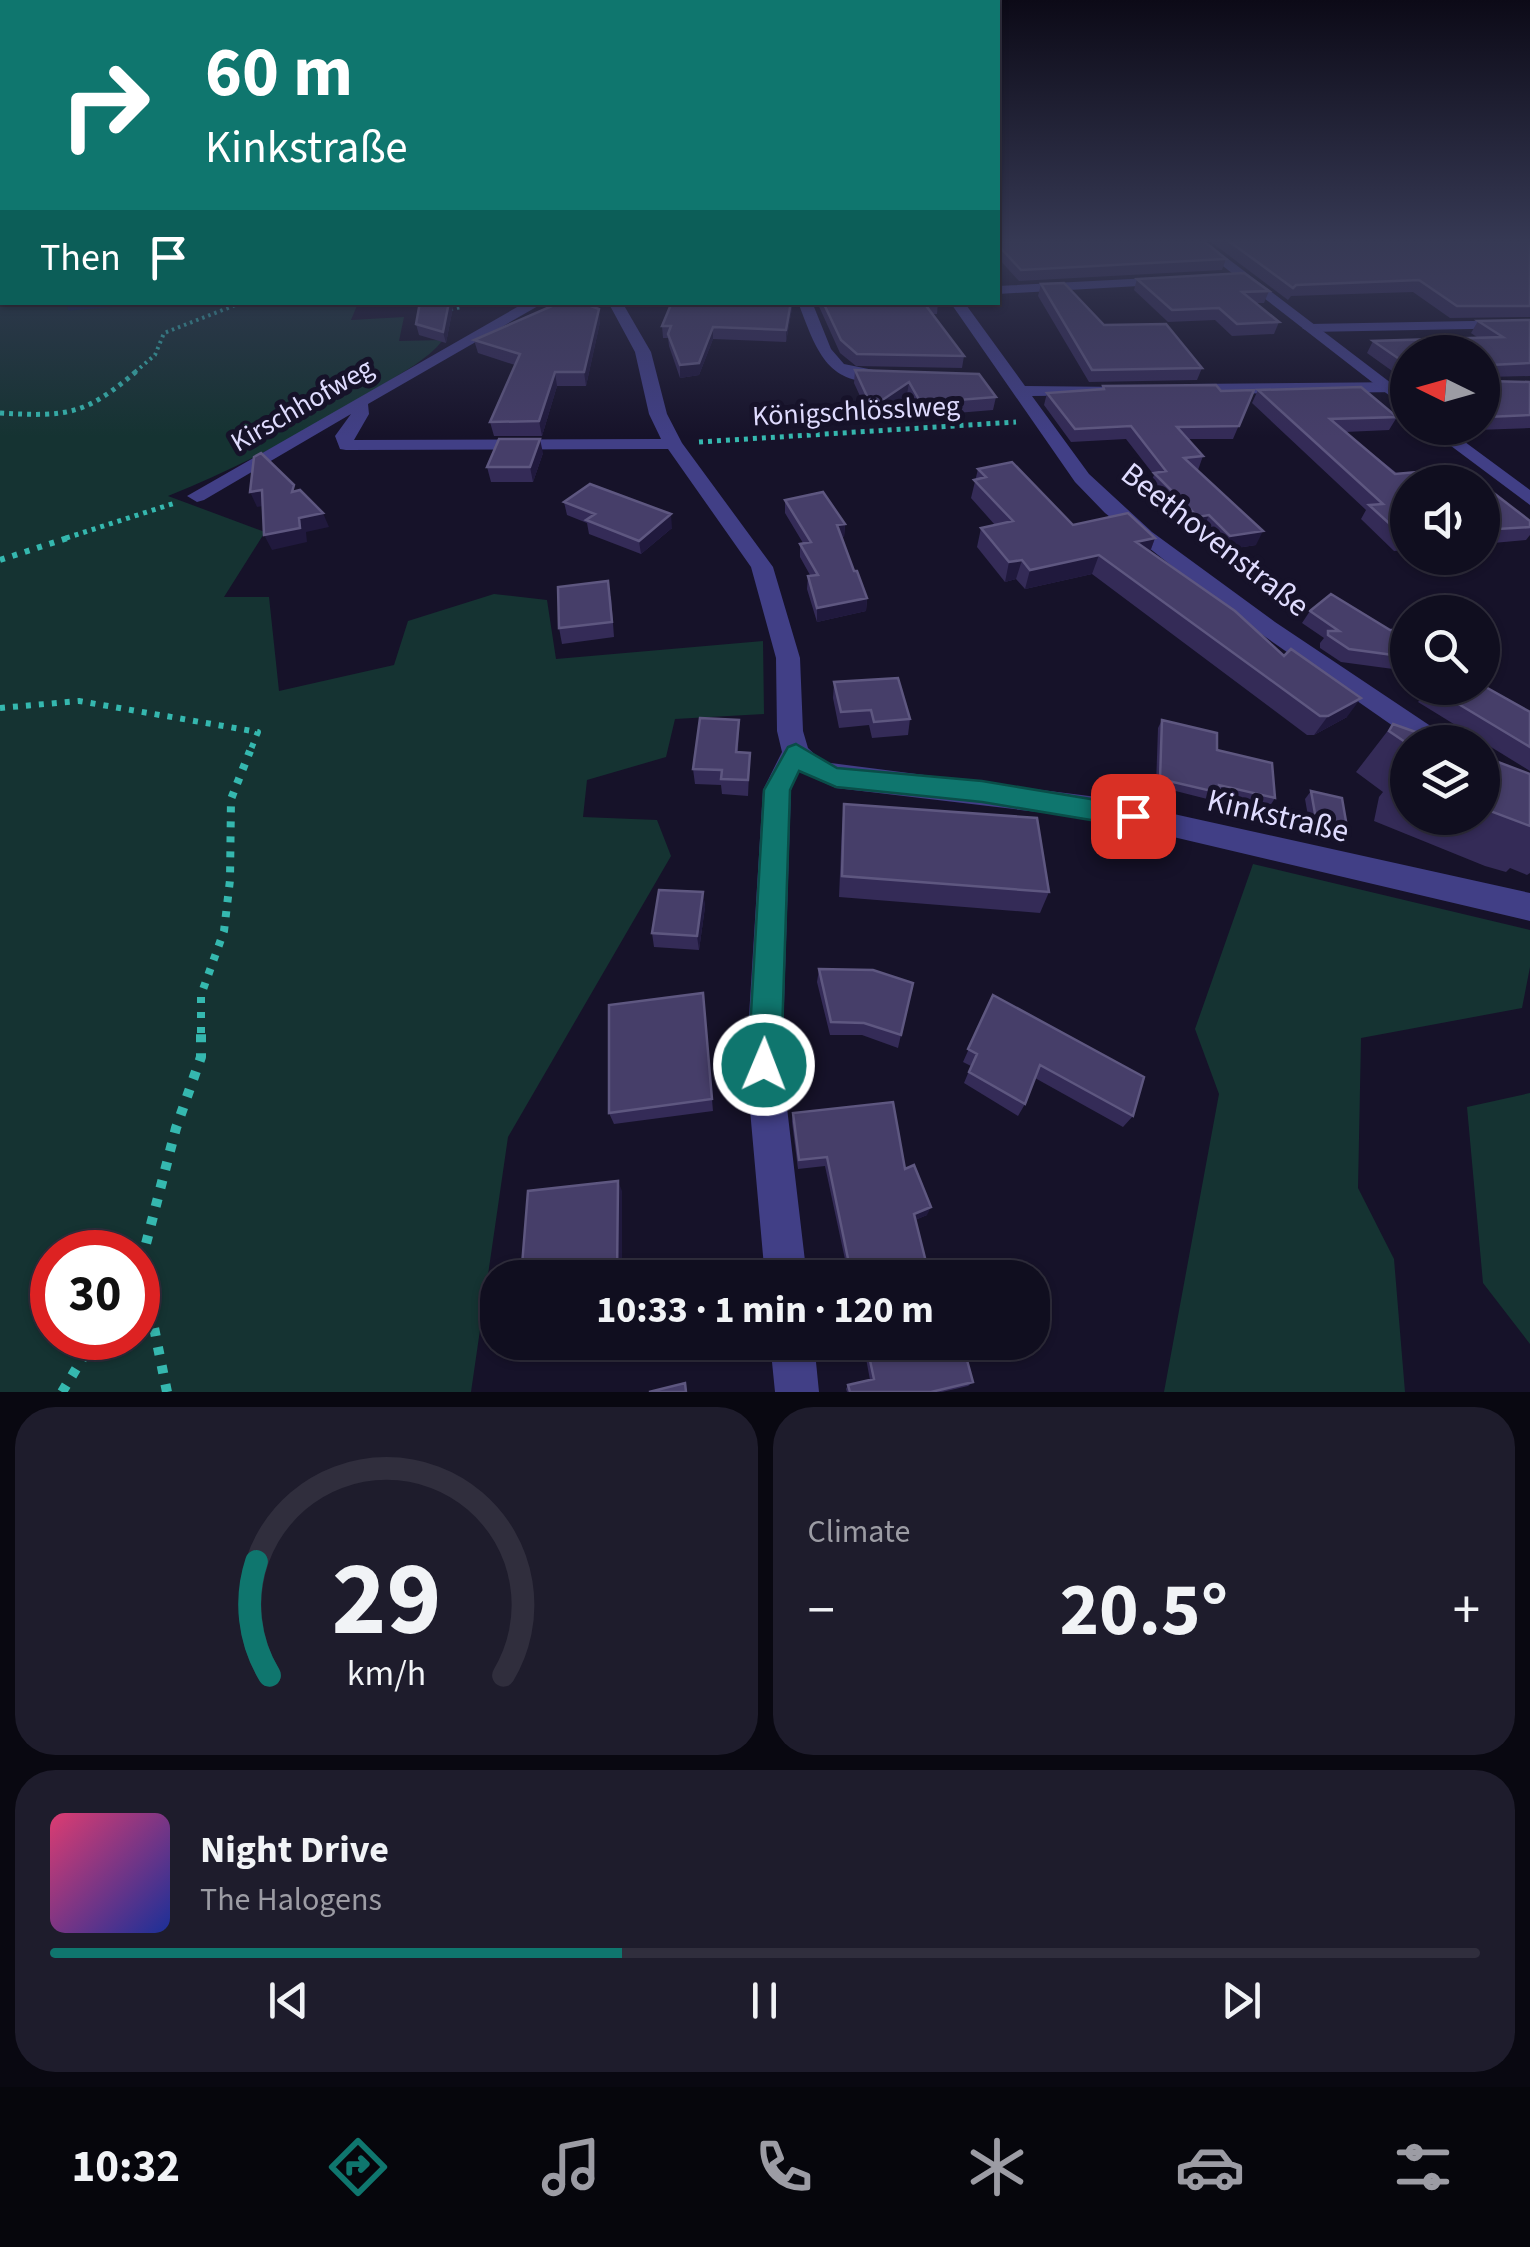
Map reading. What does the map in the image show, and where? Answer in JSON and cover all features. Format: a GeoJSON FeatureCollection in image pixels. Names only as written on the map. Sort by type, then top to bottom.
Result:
{"type":"FeatureCollection","features":[{"type":"Feature","properties":{"kind":"street","name":"Kirschhofweg"},"geometry":{"type":"LineString","coordinates":[[197,496],[528,307]]}},
{"type":"Feature","properties":{"kind":"street"},"geometry":{"type":"LineString","coordinates":[[618,307],[644,352],[658,414],[673,444],[762,567],[788,658],[790,731],[796,753],[777,790],[765,1047],[784,1260]]}},
{"type":"Feature","properties":{"kind":"street"},"geometry":{"type":"LineString","coordinates":[[807,307],[832,365],[840,373],[901,378]]}},
{"type":"Feature","properties":{"kind":"street","name":"Beethovenstraße"},"geometry":{"type":"LineString","coordinates":[[961,307],[1082,478],[1144,538],[1268,630],[1410,725]]}},
{"type":"Feature","properties":{"kind":"street"},"geometry":{"type":"LineString","coordinates":[[1282,307],[1390,392]]}},
{"type":"Feature","properties":{"kind":"street"},"geometry":{"type":"LineString","coordinates":[[1309,328],[1530,324]]}},
{"type":"Feature","properties":{"kind":"street"},"geometry":{"type":"LineString","coordinates":[[993,378],[1016,384],[1136,390]]}},
{"type":"Feature","properties":{"kind":"street"},"geometry":{"type":"LineString","coordinates":[[1174,390],[1390,388]]}},
{"type":"Feature","properties":{"kind":"street"},"geometry":{"type":"LineString","coordinates":[[360,404],[360,414],[344,436],[346,445],[673,444]]}},
{"type":"Feature","properties":{"kind":"street"},"geometry":{"type":"LineString","coordinates":[[1459,445],[1530,499]]}},
{"type":"Feature","properties":{"kind":"street","name":"Kinkstraße"},"geometry":{"type":"LineString","coordinates":[[796,753],[813,769],[836,778],[1097,808],[1530,907]]}},
{"type":"Feature","properties":{"kind":"street"},"geometry":{"type":"LineString","coordinates":[[794,1360],[797,1392]]}},
{"type":"Feature","properties":{"kind":"path"},"geometry":{"type":"LineString","coordinates":[[0,413],[54,416],[85,409],[112,392],[155,355],[164,334],[232,307]]}},
{"type":"Feature","properties":{"kind":"path"},"geometry":{"type":"LineString","coordinates":[[437,307],[436,311],[462,307]]}},
{"type":"Feature","properties":{"kind":"path","name":"Königschlösslweg"},"geometry":{"type":"LineString","coordinates":[[673,444],[1042,421]]}},
{"type":"Feature","properties":{"kind":"path"},"geometry":{"type":"LineString","coordinates":[[0,560],[197,496]]}},
{"type":"Feature","properties":{"kind":"path"},"geometry":{"type":"LineString","coordinates":[[0,708],[80,701],[258,732],[231,799],[224,931],[201,995],[200,1057],[149,1230]]}},
{"type":"Feature","properties":{"kind":"path"},"geometry":{"type":"LineString","coordinates":[[62,1392],[82,1360]]}},
{"type":"Feature","properties":{"kind":"path"},"geometry":{"type":"LineString","coordinates":[[159,1360],[166,1392]]}},
{"type":"Feature","properties":{"kind":"green space"},"geometry":{"type":"Polygon","coordinates":[[[0,307],[356,307],[351,320],[404,317],[399,341],[443,340],[414,365],[330,416],[250,459],[168,496],[265,532],[224,597],[269,597],[279,691],[394,665],[408,621],[494,594],[547,600],[556,659],[763,641],[764,714],[675,719],[666,757],[587,780],[583,817],[657,820],[671,856],[508,1137],[490,1260],[480,1260],[480,1330],[471,1392],[0,1392],[0,307]]]}},
{"type":"Feature","properties":{"kind":"green space"},"geometry":{"type":"Polygon","coordinates":[[[1253,864],[1530,930],[1530,967],[1522,1008],[1361,1038],[1358,1188],[1394,1259],[1405,1392],[1164,1392],[1219,1094],[1195,1029],[1253,864]]]}},
{"type":"Feature","properties":{"kind":"green space"},"geometry":{"type":"Polygon","coordinates":[[[1530,1093],[1530,1344],[1483,1283],[1467,1107],[1530,1093]]]}},
{"type":"Feature","properties":{"kind":"building"},"geometry":{"type":"Polygon","coordinates":[[[419,307],[448,307],[443,332],[416,324],[419,307]]]}},
{"type":"Feature","properties":{"kind":"building"},"geometry":{"type":"Polygon","coordinates":[[[550,307],[599,309],[584,372],[555,372],[539,421],[490,422],[520,354],[474,340],[550,307]]]}},
{"type":"Feature","properties":{"kind":"building"},"geometry":{"type":"Polygon","coordinates":[[[670,307],[790,307],[786,330],[713,327],[699,363],[680,365],[668,334],[671,326],[662,326],[670,307]]]}},
{"type":"Feature","properties":{"kind":"building"},"geometry":{"type":"Polygon","coordinates":[[[825,307],[927,307],[964,356],[857,354],[841,340],[825,307]]]}},
{"type":"Feature","properties":{"kind":"building"},"geometry":{"type":"Polygon","coordinates":[[[1055,307],[1087,307],[1104,325],[1166,324],[1202,368],[1092,370],[1055,307]]]}},
{"type":"Feature","properties":{"kind":"building"},"geometry":{"type":"Polygon","coordinates":[[[1169,307],[1260,307],[1279,322],[1237,324],[1219,308],[1169,307]]]}},
{"type":"Feature","properties":{"kind":"building"},"geometry":{"type":"Polygon","coordinates":[[[1530,320],[1530,363],[1500,364],[1503,337],[1478,321],[1530,320]]]}},
{"type":"Feature","properties":{"kind":"building"},"geometry":{"type":"Polygon","coordinates":[[[1390,340],[1390,353],[1373,341],[1390,340]]]}},
{"type":"Feature","properties":{"kind":"building"},"geometry":{"type":"Polygon","coordinates":[[[855,370],[979,374],[996,397],[921,403],[909,382],[872,407],[855,370]]]}},
{"type":"Feature","properties":{"kind":"building"},"geometry":{"type":"Polygon","coordinates":[[[1500,381],[1530,382],[1530,415],[1500,416],[1500,381]]]}},
{"type":"Feature","properties":{"kind":"building"},"geometry":{"type":"Polygon","coordinates":[[[1216,385],[1221,391],[1254,390],[1239,426],[1177,427],[1203,456],[1184,458],[1263,531],[1230,536],[1209,515],[1198,517],[1154,473],[1166,471],[1131,426],[1075,429],[1047,393],[1104,389],[1103,386],[1216,385]]]}},
{"type":"Feature","properties":{"kind":"building"},"geometry":{"type":"Polygon","coordinates":[[[1361,387],[1390,411],[1390,417],[1330,419],[1390,470],[1390,524],[1369,505],[1383,504],[1258,390],[1361,387]]]}},
{"type":"Feature","properties":{"kind":"building"},"geometry":{"type":"Polygon","coordinates":[[[499,439],[540,439],[530,467],[487,467],[499,439]]]}},
{"type":"Feature","properties":{"kind":"building"},"geometry":{"type":"Polygon","coordinates":[[[261,453],[294,485],[292,492],[300,490],[323,513],[299,518],[300,528],[264,535],[262,490],[250,492],[254,457],[261,453]]]}},
{"type":"Feature","properties":{"kind":"building"},"geometry":{"type":"Polygon","coordinates":[[[1012,462],[1073,525],[1128,513],[1155,538],[1136,542],[1235,611],[1284,656],[1291,649],[1361,698],[1328,716],[1320,716],[1099,555],[1030,570],[1022,560],[1009,562],[981,528],[1013,521],[974,480],[986,477],[978,469],[1012,462]]]}},
{"type":"Feature","properties":{"kind":"building"},"geometry":{"type":"Polygon","coordinates":[[[590,484],[671,514],[639,541],[586,520],[595,514],[564,502],[590,484]]]}},
{"type":"Feature","properties":{"kind":"building"},"geometry":{"type":"Polygon","coordinates":[[[823,492],[845,524],[837,525],[867,598],[817,608],[808,576],[818,575],[800,544],[811,542],[785,500],[823,492]]]}},
{"type":"Feature","properties":{"kind":"building"},"geometry":{"type":"Polygon","coordinates":[[[1500,498],[1530,521],[1530,527],[1500,529],[1500,498]]]}},
{"type":"Feature","properties":{"kind":"building"},"geometry":{"type":"Polygon","coordinates":[[[608,581],[612,622],[559,628],[558,587],[608,581]]]}},
{"type":"Feature","properties":{"kind":"building"},"geometry":{"type":"Polygon","coordinates":[[[1331,594],[1390,630],[1390,655],[1349,649],[1328,635],[1328,631],[1339,631],[1310,611],[1331,594]]]}},
{"type":"Feature","properties":{"kind":"building"},"geometry":{"type":"Polygon","coordinates":[[[898,678],[910,719],[874,722],[871,710],[841,712],[834,682],[898,678]]]}},
{"type":"Feature","properties":{"kind":"building"},"geometry":{"type":"Polygon","coordinates":[[[1500,695],[1530,712],[1530,747],[1500,729],[1500,725],[1460,705],[1500,705],[1500,695]]]}},
{"type":"Feature","properties":{"kind":"building"},"geometry":{"type":"Polygon","coordinates":[[[700,718],[739,720],[736,752],[750,753],[748,780],[721,779],[722,770],[693,769],[700,718]]]}},
{"type":"Feature","properties":{"kind":"building"},"geometry":{"type":"Polygon","coordinates":[[[1162,720],[1217,733],[1217,750],[1272,763],[1275,798],[1219,785],[1220,793],[1160,779],[1162,720]]]}},
{"type":"Feature","properties":{"kind":"building"},"geometry":{"type":"Polygon","coordinates":[[[1500,763],[1530,774],[1530,826],[1500,815],[1500,763]]]}},
{"type":"Feature","properties":{"kind":"building"},"geometry":{"type":"Polygon","coordinates":[[[1311,791],[1342,798],[1348,833],[1317,825],[1311,791]]]}},
{"type":"Feature","properties":{"kind":"building"},"geometry":{"type":"Polygon","coordinates":[[[844,804],[1037,818],[1049,892],[842,876],[844,804]]]}},
{"type":"Feature","properties":{"kind":"building"},"geometry":{"type":"Polygon","coordinates":[[[659,890],[703,892],[697,936],[652,933],[659,890]]]}},
{"type":"Feature","properties":{"kind":"building"},"geometry":{"type":"Polygon","coordinates":[[[819,969],[873,970],[913,983],[901,1035],[864,1023],[831,1022],[819,969]]]}},
{"type":"Feature","properties":{"kind":"building"},"geometry":{"type":"Polygon","coordinates":[[[703,993],[712,1099],[609,1113],[609,1005],[703,993]]]}},
{"type":"Feature","properties":{"kind":"building"},"geometry":{"type":"Polygon","coordinates":[[[993,995],[1144,1077],[1133,1116],[1040,1065],[1025,1104],[969,1072],[977,1054],[968,1049],[993,995]]]}},
{"type":"Feature","properties":{"kind":"building"},"geometry":{"type":"Polygon","coordinates":[[[893,1102],[905,1169],[914,1165],[931,1207],[914,1214],[926,1260],[848,1260],[827,1157],[799,1160],[793,1113],[893,1102]]]}},
{"type":"Feature","properties":{"kind":"building"},"geometry":{"type":"Polygon","coordinates":[[[618,1181],[617,1260],[522,1260],[528,1191],[618,1181]]]}},
{"type":"Feature","properties":{"kind":"building"},"geometry":{"type":"Polygon","coordinates":[[[870,1360],[967,1360],[973,1382],[931,1392],[850,1392],[848,1385],[874,1379],[870,1360]]]}},
{"type":"Feature","properties":{"kind":"building"},"geometry":{"type":"Polygon","coordinates":[[[685,1383],[686,1392],[649,1392],[685,1383]]]}},
{"type":"Feature","properties":{"kind":"waterway"},"geometry":{"type":"LineString","coordinates":[[70,308],[83,307]]}},
{"type":"Feature","properties":{"kind":"route"},"geometry":{"type":"LineString","coordinates":[[764,1065],[777,790],[782,773],[796,753],[813,769],[836,778],[982,792],[1133,816]]}}]}
